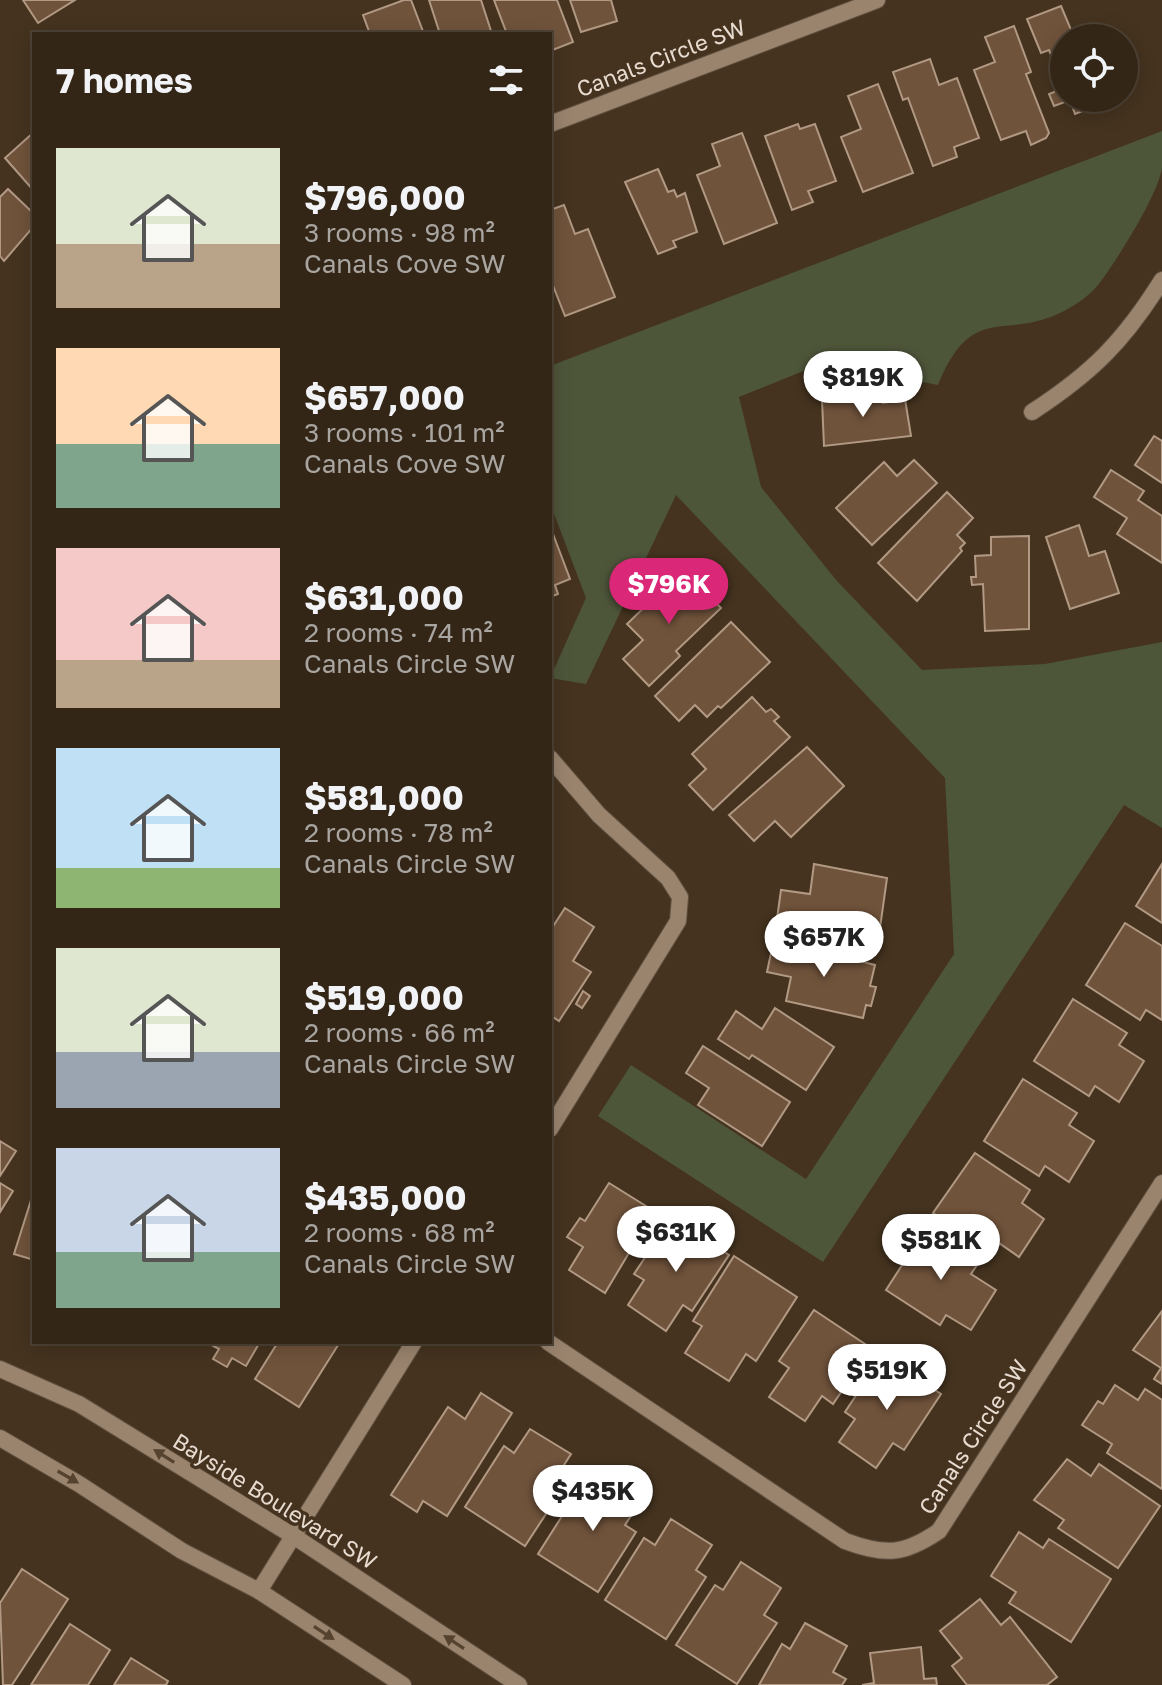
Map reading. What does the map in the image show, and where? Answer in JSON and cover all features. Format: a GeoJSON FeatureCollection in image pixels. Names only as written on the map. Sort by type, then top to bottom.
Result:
{"type":"FeatureCollection","features":[{"type":"Feature","properties":{"kind":"street","name":"Canals Circle SW"},"geometry":{"type":"LineString","coordinates":[[552,123],[877,0]]}},
{"type":"Feature","properties":{"kind":"street"},"geometry":{"type":"LineString","coordinates":[[1032,412],[1079,382],[1113,348],[1162,280]]}},
{"type":"Feature","properties":{"kind":"street"},"geometry":{"type":"LineString","coordinates":[[552,760],[599,815],[668,878],[680,897],[678,921],[552,1126]]}},
{"type":"Feature","properties":{"kind":"street","name":"Canals Circle SW"},"geometry":{"type":"LineString","coordinates":[[551,1344],[845,1541],[869,1550],[893,1552],[917,1546],[939,1531],[1162,1183]]}},
{"type":"Feature","properties":{"kind":"street"},"geometry":{"type":"LineString","coordinates":[[259,1591],[413,1344]]}},
{"type":"Feature","properties":{"kind":"street","name":"Bayside Boulevard SW"},"geometry":{"type":"LineString","coordinates":[[0,1369],[79,1404],[295,1537],[519,1685]]}},
{"type":"Feature","properties":{"kind":"street"},"geometry":{"type":"LineString","coordinates":[[0,1438],[79,1484],[182,1551],[259,1591],[403,1685]]}},
{"type":"Feature","properties":{"kind":"green space"},"geometry":{"type":"Polygon","coordinates":[[[1162,131],[1162,168],[1145,211],[1098,285],[1073,306],[1043,320],[977,332],[964,342],[951,359],[938,385],[823,363],[739,397],[761,487],[837,581],[922,670],[1045,664],[1162,642],[1162,828],[1124,805],[823,1262],[598,1116],[631,1065],[806,1179],[954,954],[945,778],[676,495],[586,684],[552,678],[586,598],[552,508],[552,365],[1162,131]]]}},
{"type":"Feature","properties":{"kind":"building"},"geometry":{"type":"Polygon","coordinates":[[[23,0],[75,0],[38,23],[23,0]]]}},
{"type":"Feature","properties":{"kind":"building"},"geometry":{"type":"Polygon","coordinates":[[[411,0],[423,32],[369,32],[363,15],[411,0]]]}},
{"type":"Feature","properties":{"kind":"building"},"geometry":{"type":"Polygon","coordinates":[[[429,0],[481,0],[491,32],[439,32],[429,0]]]}},
{"type":"Feature","properties":{"kind":"building"},"geometry":{"type":"Polygon","coordinates":[[[494,0],[557,0],[573,42],[552,50],[552,32],[506,32],[494,0]]]}},
{"type":"Feature","properties":{"kind":"building"},"geometry":{"type":"Polygon","coordinates":[[[570,0],[611,0],[617,21],[581,32],[570,0]]]}},
{"type":"Feature","properties":{"kind":"building"},"geometry":{"type":"Polygon","coordinates":[[[1061,6],[1069,24],[1050,24],[1050,52],[1049,50],[1041,53],[1027,19],[1061,6]]]}},
{"type":"Feature","properties":{"kind":"building"},"geometry":{"type":"Polygon","coordinates":[[[1014,26],[1031,72],[1026,74],[1049,133],[1046,138],[1031,145],[1026,131],[1001,140],[974,70],[995,62],[985,37],[1014,26]]]}},
{"type":"Feature","properties":{"kind":"building"},"geometry":{"type":"Polygon","coordinates":[[[930,59],[939,85],[957,78],[979,138],[954,147],[957,157],[933,166],[908,98],[903,100],[893,72],[930,59]]]}},
{"type":"Feature","properties":{"kind":"building"},"geometry":{"type":"Polygon","coordinates":[[[878,84],[913,173],[863,192],[841,137],[861,129],[848,96],[878,84]]]}},
{"type":"Feature","properties":{"kind":"building"},"geometry":{"type":"Polygon","coordinates":[[[798,124],[800,129],[815,124],[836,181],[808,191],[813,202],[792,210],[765,136],[798,124]]]}},
{"type":"Feature","properties":{"kind":"building"},"geometry":{"type":"Polygon","coordinates":[[[742,133],[777,223],[724,244],[697,175],[720,166],[712,144],[742,133]]]}},
{"type":"Feature","properties":{"kind":"building"},"geometry":{"type":"Polygon","coordinates":[[[32,134],[32,189],[5,158],[32,134]]]}},
{"type":"Feature","properties":{"kind":"building"},"geometry":{"type":"Polygon","coordinates":[[[658,169],[668,192],[674,190],[677,197],[685,193],[697,232],[673,241],[676,247],[658,254],[625,182],[658,169]]]}},
{"type":"Feature","properties":{"kind":"building"},"geometry":{"type":"Polygon","coordinates":[[[8,189],[32,212],[32,228],[4,261],[0,256],[0,197],[8,189]]]}},
{"type":"Feature","properties":{"kind":"building"},"geometry":{"type":"Polygon","coordinates":[[[564,205],[575,234],[588,229],[615,297],[565,316],[552,283],[552,209],[564,205]]]}},
{"type":"Feature","properties":{"kind":"building"},"geometry":{"type":"Polygon","coordinates":[[[874,388],[875,393],[881,392],[883,403],[905,399],[911,436],[824,446],[822,400],[874,388]]]}},
{"type":"Feature","properties":{"kind":"building"},"geometry":{"type":"Polygon","coordinates":[[[1154,436],[1162,441],[1162,483],[1135,465],[1154,436]]]}},
{"type":"Feature","properties":{"kind":"building"},"geometry":{"type":"Polygon","coordinates":[[[914,460],[937,483],[872,545],[836,508],[884,462],[897,476],[914,460]]]}},
{"type":"Feature","properties":{"kind":"building"},"geometry":{"type":"Polygon","coordinates":[[[1111,470],[1144,491],[1138,500],[1162,516],[1162,563],[1117,534],[1127,518],[1094,497],[1111,470]]]}},
{"type":"Feature","properties":{"kind":"building"},"geometry":{"type":"Polygon","coordinates":[[[947,492],[973,518],[957,535],[965,543],[960,548],[962,551],[917,601],[878,563],[947,492]]]}},
{"type":"Feature","properties":{"kind":"building"},"geometry":{"type":"Polygon","coordinates":[[[1079,525],[1089,556],[1105,551],[1119,593],[1070,609],[1046,537],[1079,525]]]}},
{"type":"Feature","properties":{"kind":"building"},"geometry":{"type":"Polygon","coordinates":[[[552,531],[570,579],[555,585],[558,594],[552,596],[552,531]]]}},
{"type":"Feature","properties":{"kind":"building"},"geometry":{"type":"Polygon","coordinates":[[[1029,536],[1029,629],[985,631],[983,584],[972,585],[971,577],[976,577],[975,556],[991,555],[991,537],[1029,536]]]}},
{"type":"Feature","properties":{"kind":"building"},"geometry":{"type":"Polygon","coordinates":[[[684,569],[721,608],[676,651],[680,656],[649,686],[623,659],[643,640],[627,624],[684,569]]]}},
{"type":"Feature","properties":{"kind":"building"},"geometry":{"type":"Polygon","coordinates":[[[731,622],[770,662],[721,708],[718,706],[707,717],[695,705],[679,721],[655,696],[731,622]]]}},
{"type":"Feature","properties":{"kind":"building"},"geometry":{"type":"Polygon","coordinates":[[[752,697],[766,712],[771,709],[779,717],[774,721],[790,737],[713,810],[689,785],[706,769],[692,754],[752,697]]]}},
{"type":"Feature","properties":{"kind":"building"},"geometry":{"type":"Polygon","coordinates":[[[807,747],[844,786],[791,837],[775,821],[754,841],[729,815],[807,747]]]}},
{"type":"Feature","properties":{"kind":"building"},"geometry":{"type":"Polygon","coordinates":[[[814,864],[887,878],[879,935],[815,925],[814,932],[776,926],[781,890],[810,894],[814,864]]]}},
{"type":"Feature","properties":{"kind":"building"},"geometry":{"type":"Polygon","coordinates":[[[1162,864],[1162,923],[1136,906],[1162,864]]]}},
{"type":"Feature","properties":{"kind":"building"},"geometry":{"type":"Polygon","coordinates":[[[565,908],[594,927],[573,961],[591,972],[559,1021],[552,1016],[552,928],[565,908]]]}},
{"type":"Feature","properties":{"kind":"building"},"geometry":{"type":"Polygon","coordinates":[[[1125,923],[1162,946],[1162,1020],[1146,1010],[1140,1020],[1086,985],[1125,923]]]}},
{"type":"Feature","properties":{"kind":"building"},"geometry":{"type":"Polygon","coordinates":[[[774,939],[875,965],[870,986],[876,987],[871,1006],[866,1005],[863,1018],[786,1001],[791,977],[767,972],[774,939]]]}},
{"type":"Feature","properties":{"kind":"building"},"geometry":{"type":"Polygon","coordinates":[[[583,991],[590,996],[582,1008],[576,1004],[583,991]]]}},
{"type":"Feature","properties":{"kind":"building"},"geometry":{"type":"Polygon","coordinates":[[[1073,999],[1127,1033],[1119,1045],[1144,1061],[1119,1102],[1095,1086],[1089,1096],[1034,1061],[1073,999]]]}},
{"type":"Feature","properties":{"kind":"building"},"geometry":{"type":"Polygon","coordinates":[[[775,1008],[834,1047],[806,1090],[752,1055],[749,1059],[718,1039],[736,1011],[762,1029],[775,1008]]]}},
{"type":"Feature","properties":{"kind":"building"},"geometry":{"type":"Polygon","coordinates":[[[703,1046],[790,1102],[762,1146],[698,1105],[709,1088],[686,1073],[703,1046]]]}},
{"type":"Feature","properties":{"kind":"building"},"geometry":{"type":"Polygon","coordinates":[[[1023,1079],[1077,1113],[1069,1125],[1094,1141],[1069,1182],[1045,1166],[1039,1176],[984,1141],[1023,1079]]]}},
{"type":"Feature","properties":{"kind":"building"},"geometry":{"type":"Polygon","coordinates":[[[0,1141],[16,1151],[0,1176],[0,1141]]]}},
{"type":"Feature","properties":{"kind":"building"},"geometry":{"type":"Polygon","coordinates":[[[975,1153],[1030,1190],[1022,1203],[1044,1219],[1019,1257],[996,1241],[989,1251],[933,1213],[975,1153]]]}},
{"type":"Feature","properties":{"kind":"building"},"geometry":{"type":"Polygon","coordinates":[[[0,1183],[13,1191],[0,1212],[0,1183]]]}},
{"type":"Feature","properties":{"kind":"building"},"geometry":{"type":"Polygon","coordinates":[[[609,1183],[654,1211],[605,1293],[569,1270],[583,1247],[567,1237],[580,1218],[585,1221],[609,1183]]]}},
{"type":"Feature","properties":{"kind":"building"},"geometry":{"type":"Polygon","coordinates":[[[32,1197],[32,1259],[14,1254],[32,1197]]]}},
{"type":"Feature","properties":{"kind":"building"},"geometry":{"type":"Polygon","coordinates":[[[672,1217],[729,1255],[692,1311],[683,1305],[666,1331],[628,1305],[644,1280],[634,1274],[672,1217]]]}},
{"type":"Feature","properties":{"kind":"building"},"geometry":{"type":"Polygon","coordinates":[[[926,1228],[979,1262],[971,1274],[996,1290],[971,1330],[946,1315],[940,1325],[886,1290],[926,1228]]]}},
{"type":"Feature","properties":{"kind":"building"},"geometry":{"type":"Polygon","coordinates":[[[734,1256],[797,1297],[756,1361],[746,1354],[729,1381],[685,1353],[702,1326],[693,1321],[734,1256]]]}},
{"type":"Feature","properties":{"kind":"building"},"geometry":{"type":"Polygon","coordinates":[[[814,1310],[871,1348],[833,1404],[822,1396],[805,1421],[769,1397],[789,1368],[779,1361],[814,1310]]]}},
{"type":"Feature","properties":{"kind":"building"},"geometry":{"type":"Polygon","coordinates":[[[1162,1311],[1162,1384],[1154,1379],[1161,1368],[1133,1350],[1162,1311]]]}},
{"type":"Feature","properties":{"kind":"building"},"geometry":{"type":"Polygon","coordinates":[[[210,1344],[259,1344],[246,1366],[232,1358],[227,1367],[213,1359],[219,1349],[210,1344]]]}},
{"type":"Feature","properties":{"kind":"building"},"geometry":{"type":"Polygon","coordinates":[[[277,1344],[339,1344],[299,1407],[255,1379],[277,1344]]]}},
{"type":"Feature","properties":{"kind":"building"},"geometry":{"type":"Polygon","coordinates":[[[883,1355],[941,1394],[904,1450],[893,1443],[876,1468],[839,1442],[855,1419],[845,1412],[883,1355]]]}},
{"type":"Feature","properties":{"kind":"building"},"geometry":{"type":"Polygon","coordinates":[[[1115,1385],[1138,1400],[1145,1389],[1162,1400],[1162,1489],[1107,1453],[1112,1444],[1082,1425],[1098,1401],[1103,1404],[1115,1385]]]}},
{"type":"Feature","properties":{"kind":"building"},"geometry":{"type":"Polygon","coordinates":[[[481,1393],[512,1413],[447,1516],[423,1501],[417,1512],[391,1495],[448,1407],[465,1419],[481,1393]]]}},
{"type":"Feature","properties":{"kind":"building"},"geometry":{"type":"Polygon","coordinates":[[[530,1429],[571,1454],[555,1479],[565,1485],[525,1546],[465,1507],[504,1446],[514,1453],[530,1429]]]}},
{"type":"Feature","properties":{"kind":"building"},"geometry":{"type":"Polygon","coordinates":[[[1067,1459],[1091,1476],[1099,1464],[1160,1506],[1118,1568],[1058,1528],[1064,1520],[1034,1500],[1067,1459]]]}},
{"type":"Feature","properties":{"kind":"building"},"geometry":{"type":"Polygon","coordinates":[[[601,1472],[642,1499],[625,1525],[636,1532],[598,1592],[538,1554],[576,1494],[584,1499],[601,1472]]]}},
{"type":"Feature","properties":{"kind":"building"},"geometry":{"type":"Polygon","coordinates":[[[671,1519],[712,1545],[696,1570],[706,1577],[666,1639],[605,1600],[644,1538],[655,1545],[671,1519]]]}},
{"type":"Feature","properties":{"kind":"building"},"geometry":{"type":"Polygon","coordinates":[[[1019,1532],[1043,1548],[1049,1539],[1111,1579],[1071,1642],[1009,1603],[1016,1592],[991,1576],[1019,1532]]]}},
{"type":"Feature","properties":{"kind":"building"},"geometry":{"type":"Polygon","coordinates":[[[741,1562],[781,1588],[764,1615],[777,1623],[737,1684],[676,1645],[715,1585],[723,1590],[741,1562]]]}},
{"type":"Feature","properties":{"kind":"building"},"geometry":{"type":"Polygon","coordinates":[[[22,1569],[68,1599],[12,1685],[3,1685],[0,1603],[22,1569]]]}},
{"type":"Feature","properties":{"kind":"building"},"geometry":{"type":"Polygon","coordinates":[[[980,1599],[1001,1625],[1010,1617],[1057,1677],[1047,1685],[967,1685],[952,1666],[962,1658],[940,1631],[980,1599]]]}},
{"type":"Feature","properties":{"kind":"building"},"geometry":{"type":"Polygon","coordinates":[[[805,1623],[847,1646],[833,1672],[846,1679],[842,1685],[759,1685],[782,1644],[790,1649],[805,1623]]]}},
{"type":"Feature","properties":{"kind":"building"},"geometry":{"type":"Polygon","coordinates":[[[70,1624],[110,1650],[88,1685],[31,1685],[70,1624]]]}},
{"type":"Feature","properties":{"kind":"building"},"geometry":{"type":"Polygon","coordinates":[[[921,1647],[924,1679],[936,1678],[937,1685],[862,1685],[874,1683],[870,1653],[921,1647]]]}},
{"type":"Feature","properties":{"kind":"building"},"geometry":{"type":"Polygon","coordinates":[[[131,1658],[168,1681],[166,1685],[114,1685],[131,1658]]]}}]}
